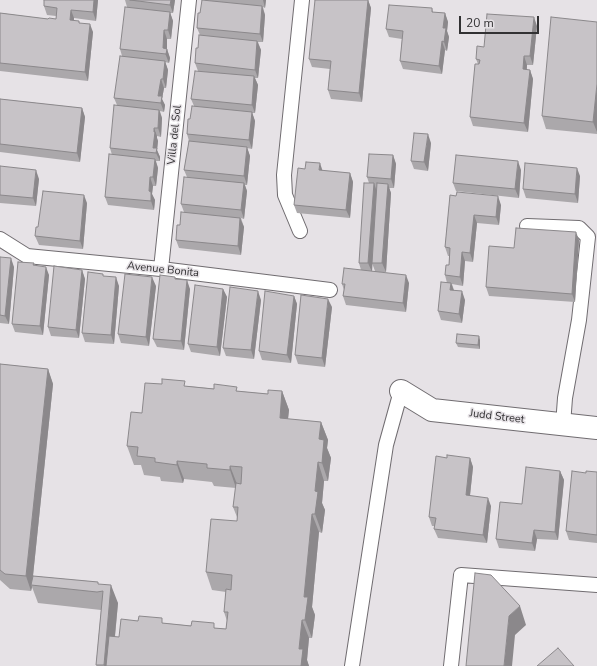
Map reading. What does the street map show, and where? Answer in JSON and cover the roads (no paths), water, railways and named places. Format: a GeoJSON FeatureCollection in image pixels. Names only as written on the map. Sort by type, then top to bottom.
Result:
{"type":"FeatureCollection","features":[{"type":"Feature","properties":{"kind":"street","name":"Judd Street"},"geometry":{"type":"LineString","coordinates":[[401,391],[432,410],[597,428]]}},
{"type":"Feature","properties":{"kind":"lane","name":"Villa del Sol"},"geometry":{"type":"LineString","coordinates":[[161,269],[189,0]]}},
{"type":"Feature","properties":{"kind":"lane"},"geometry":{"type":"LineString","coordinates":[[300,231],[286,195],[284,175],[302,0]]}},
{"type":"Feature","properties":{"kind":"lane"},"geometry":{"type":"LineString","coordinates":[[527,226],[579,228],[588,237],[579,320],[565,398],[562,425]]}},
{"type":"Feature","properties":{"kind":"lane","name":"Avenue Bonita"},"geometry":{"type":"LineString","coordinates":[[0,239],[27,256],[161,269],[330,290]]}},
{"type":"Feature","properties":{"kind":"lane"},"geometry":{"type":"LineString","coordinates":[[352,666],[386,445],[401,391]]}},
{"type":"Feature","properties":{"kind":"lane"},"geometry":{"type":"LineString","coordinates":[[451,666],[461,575],[597,585]]}}]}
